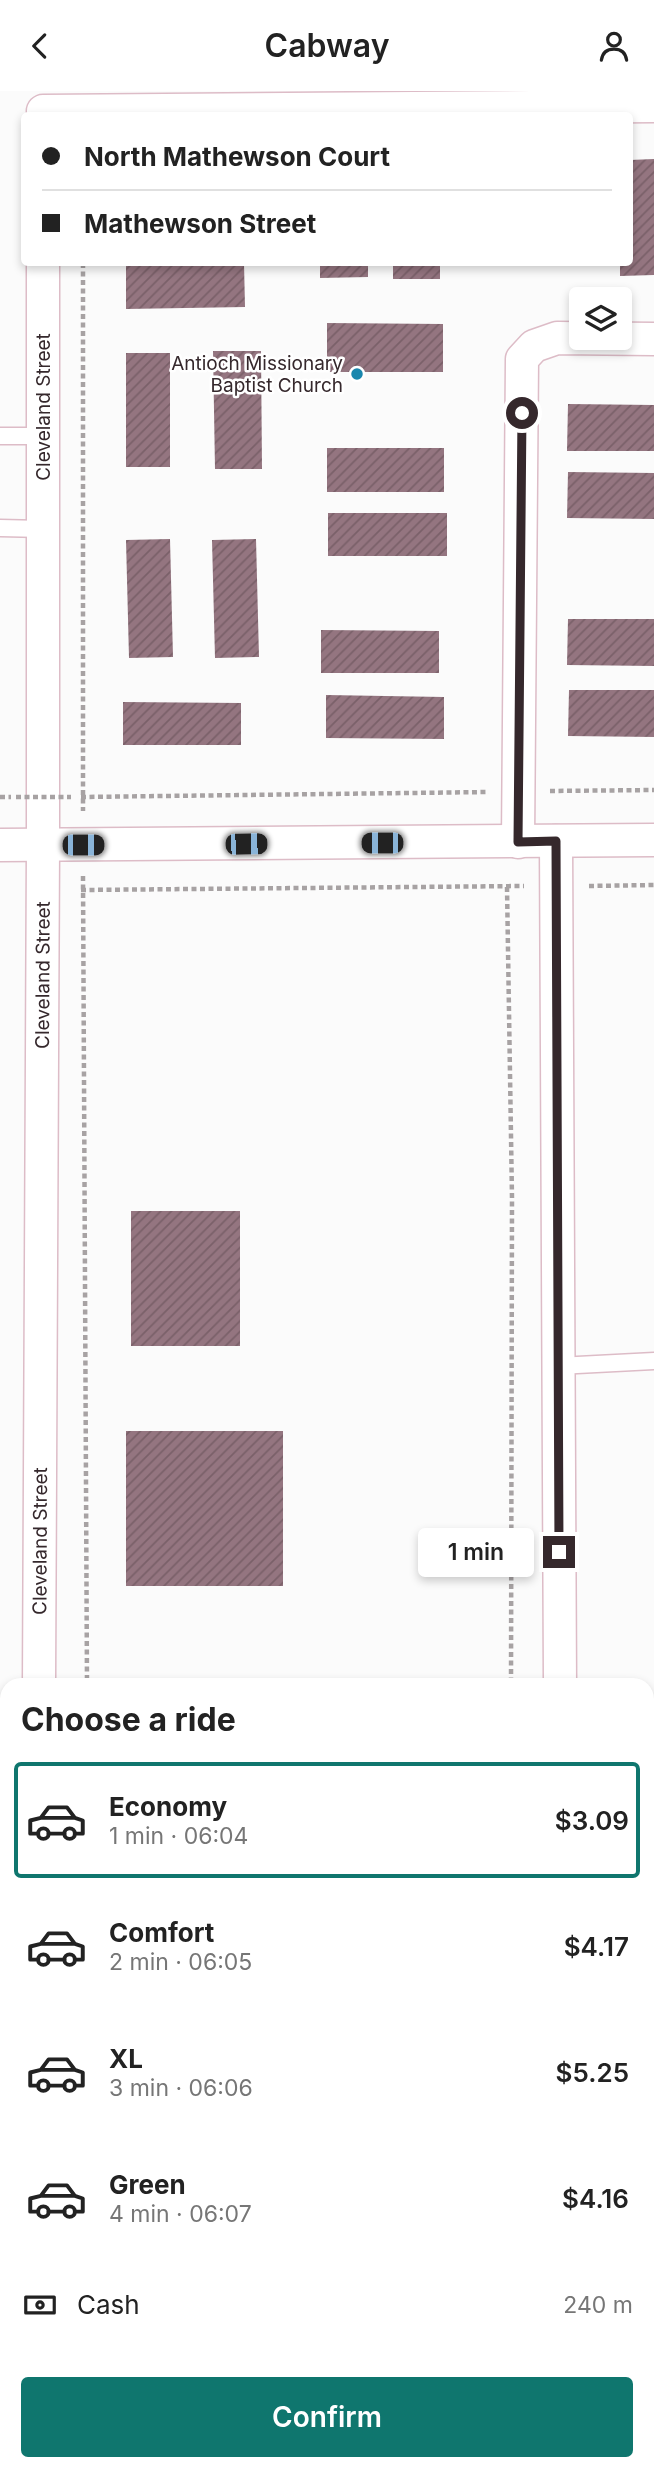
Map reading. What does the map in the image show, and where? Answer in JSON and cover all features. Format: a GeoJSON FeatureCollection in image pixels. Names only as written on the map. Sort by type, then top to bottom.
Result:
{"type":"FeatureCollection","features":[{"type":"Feature","properties":{"kind":"street"},"geometry":{"type":"LineString","coordinates":[[43,106],[260,100],[556,99],[654,106]]}},
{"type":"Feature","properties":{"kind":"street","name":"Cleveland Street"},"geometry":{"type":"LineString","coordinates":[[39,1678],[43,266]]}},
{"type":"Feature","properties":{"kind":"street"},"geometry":{"type":"LineString","coordinates":[[518,842],[522,359],[534,346],[557,338],[654,339]]}},
{"type":"Feature","properties":{"kind":"street"},"geometry":{"type":"LineString","coordinates":[[0,845],[654,840]]}},
{"type":"Feature","properties":{"kind":"street"},"geometry":{"type":"LineString","coordinates":[[556,841],[560,1678]]}},
{"type":"Feature","properties":{"kind":"lane"},"geometry":{"type":"LineString","coordinates":[[0,436],[43,436]]}},
{"type":"Feature","properties":{"kind":"lane"},"geometry":{"type":"LineString","coordinates":[[0,528],[43,529]]}},
{"type":"Feature","properties":{"kind":"lane"},"geometry":{"type":"LineString","coordinates":[[558,1366],[654,1361]]}},
{"type":"Feature","properties":{"kind":"path"},"geometry":{"type":"LineString","coordinates":[[83,266],[87,1678]]}},
{"type":"Feature","properties":{"kind":"path"},"geometry":{"type":"LineString","coordinates":[[16,797],[654,790]]}},
{"type":"Feature","properties":{"kind":"path"},"geometry":{"type":"LineString","coordinates":[[43,890],[654,885]]}},
{"type":"Feature","properties":{"kind":"path"},"geometry":{"type":"LineString","coordinates":[[508,887],[512,1198],[511,1678]]}},
{"type":"Feature","properties":{"kind":"building"},"geometry":{"type":"Polygon","coordinates":[[[654,159],[654,275],[620,276],[620,266],[633,266],[633,160],[654,159]]]}},
{"type":"Feature","properties":{"kind":"building"},"geometry":{"type":"Polygon","coordinates":[[[126,266],[244,266],[245,307],[126,309],[126,266]]]}},
{"type":"Feature","properties":{"kind":"building"},"geometry":{"type":"Polygon","coordinates":[[[320,266],[368,266],[368,277],[320,278],[320,266]]]}},
{"type":"Feature","properties":{"kind":"building"},"geometry":{"type":"Polygon","coordinates":[[[393,266],[440,266],[440,279],[393,279],[393,266]]]}},
{"type":"Feature","properties":{"kind":"building"},"geometry":{"type":"Polygon","coordinates":[[[327,323],[443,324],[443,372],[327,372],[327,323]]]}},
{"type":"Feature","properties":{"kind":"building"},"geometry":{"type":"Polygon","coordinates":[[[213,351],[261,351],[262,469],[215,469],[213,351]]]}},
{"type":"Feature","properties":{"kind":"building"},"geometry":{"type":"Polygon","coordinates":[[[126,353],[170,353],[170,467],[126,467],[126,353]]]}},
{"type":"Feature","properties":{"kind":"building"},"geometry":{"type":"Polygon","coordinates":[[[568,404],[654,405],[654,451],[567,451],[568,404]]]}},
{"type":"Feature","properties":{"kind":"building"},"geometry":{"type":"Polygon","coordinates":[[[327,448],[444,448],[444,492],[327,492],[327,448]]]}},
{"type":"Feature","properties":{"kind":"building"},"geometry":{"type":"Polygon","coordinates":[[[568,472],[654,473],[654,519],[567,518],[568,472]]]}},
{"type":"Feature","properties":{"kind":"building"},"geometry":{"type":"Polygon","coordinates":[[[328,513],[447,513],[447,556],[328,556],[328,513]]]}},
{"type":"Feature","properties":{"kind":"building"},"geometry":{"type":"Polygon","coordinates":[[[170,539],[173,657],[129,658],[126,540],[170,539]]]}},
{"type":"Feature","properties":{"kind":"building"},"geometry":{"type":"Polygon","coordinates":[[[256,539],[259,657],[215,658],[212,540],[256,539]]]}},
{"type":"Feature","properties":{"kind":"building"},"geometry":{"type":"Polygon","coordinates":[[[568,619],[654,619],[654,666],[567,665],[568,619]]]}},
{"type":"Feature","properties":{"kind":"building"},"geometry":{"type":"Polygon","coordinates":[[[321,630],[439,631],[439,673],[321,673],[321,630]]]}},
{"type":"Feature","properties":{"kind":"building"},"geometry":{"type":"Polygon","coordinates":[[[569,690],[654,690],[654,737],[568,736],[569,690]]]}},
{"type":"Feature","properties":{"kind":"building"},"geometry":{"type":"Polygon","coordinates":[[[326,695],[444,697],[444,739],[326,738],[326,695]]]}},
{"type":"Feature","properties":{"kind":"building"},"geometry":{"type":"Polygon","coordinates":[[[123,702],[241,703],[241,745],[123,745],[123,702]]]}},
{"type":"Feature","properties":{"kind":"building"},"geometry":{"type":"Polygon","coordinates":[[[131,1211],[240,1211],[240,1346],[131,1346],[131,1211]]]}},
{"type":"Feature","properties":{"kind":"building"},"geometry":{"type":"Polygon","coordinates":[[[126,1431],[283,1431],[283,1586],[126,1586],[126,1431]]]}},
{"type":"Feature","properties":{"kind":"place","name":"Antioch Missionary Baptist Church"},"geometry":{"type":"Point","coordinates":[357,374]}},
{"type":"Feature","properties":{"kind":"route"},"geometry":{"type":"LineString","coordinates":[[522,413],[518,842],[556,841],[559,1552]]}}]}
